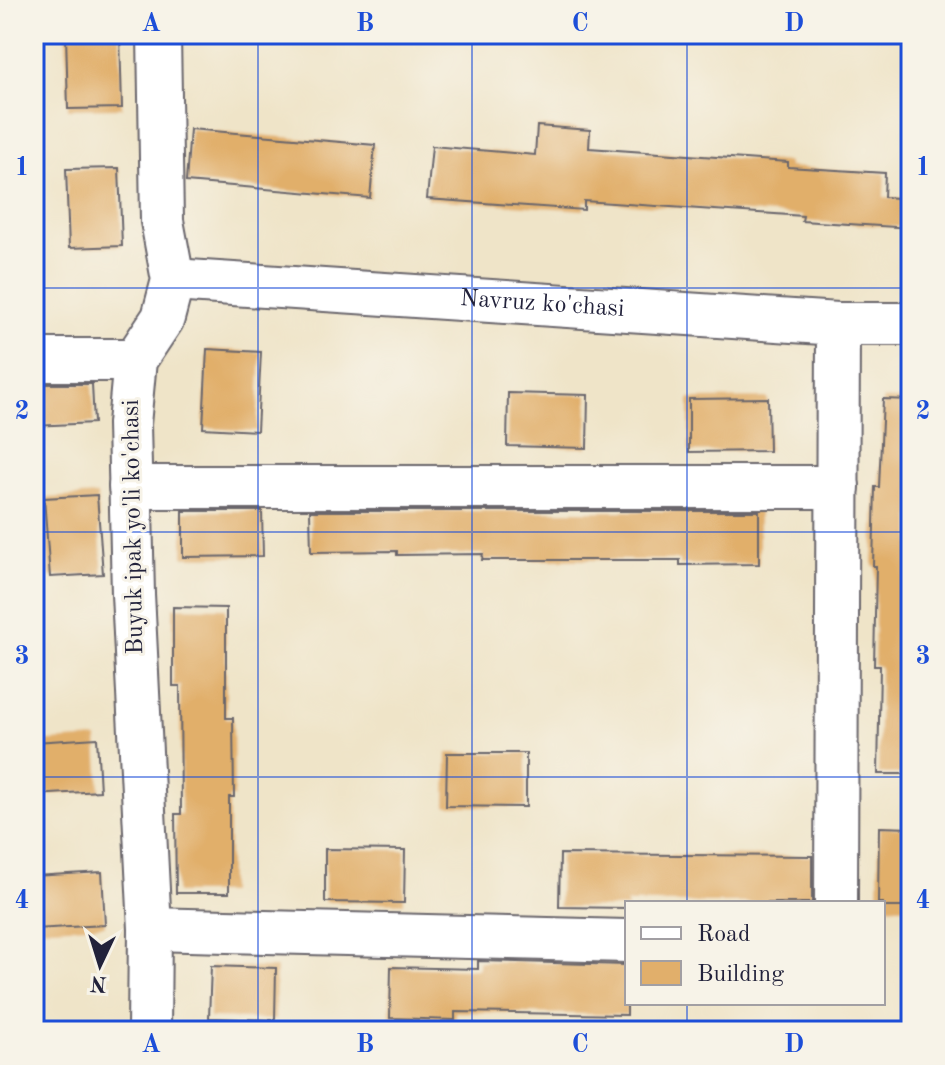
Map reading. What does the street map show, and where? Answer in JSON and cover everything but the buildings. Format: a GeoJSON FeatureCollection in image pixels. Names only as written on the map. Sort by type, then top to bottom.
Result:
{"type":"FeatureCollection","features":[{"type":"Feature","properties":{"kind":"street","name":"Buyuk ipak yo'li ko'chasi"},"geometry":{"type":"LineString","coordinates":[[149,1031],[150,929],[139,736],[129,424],[135,360],[163,318],[173,280],[162,221],[159,34]]}},
{"type":"Feature","properties":{"kind":"street","name":"Navruz ko'chasi"},"geometry":{"type":"LineString","coordinates":[[173,280],[838,324],[911,324]]}},
{"type":"Feature","properties":{"kind":"street"},"geometry":{"type":"LineString","coordinates":[[836,901],[838,324]]}},
{"type":"Feature","properties":{"kind":"street"},"geometry":{"type":"LineString","coordinates":[[34,360],[135,360]]}},
{"type":"Feature","properties":{"kind":"street"},"geometry":{"type":"LineString","coordinates":[[130,487],[838,487]]}},
{"type":"Feature","properties":{"kind":"street"},"geometry":{"type":"LineString","coordinates":[[150,929],[625,941]]}}]}
